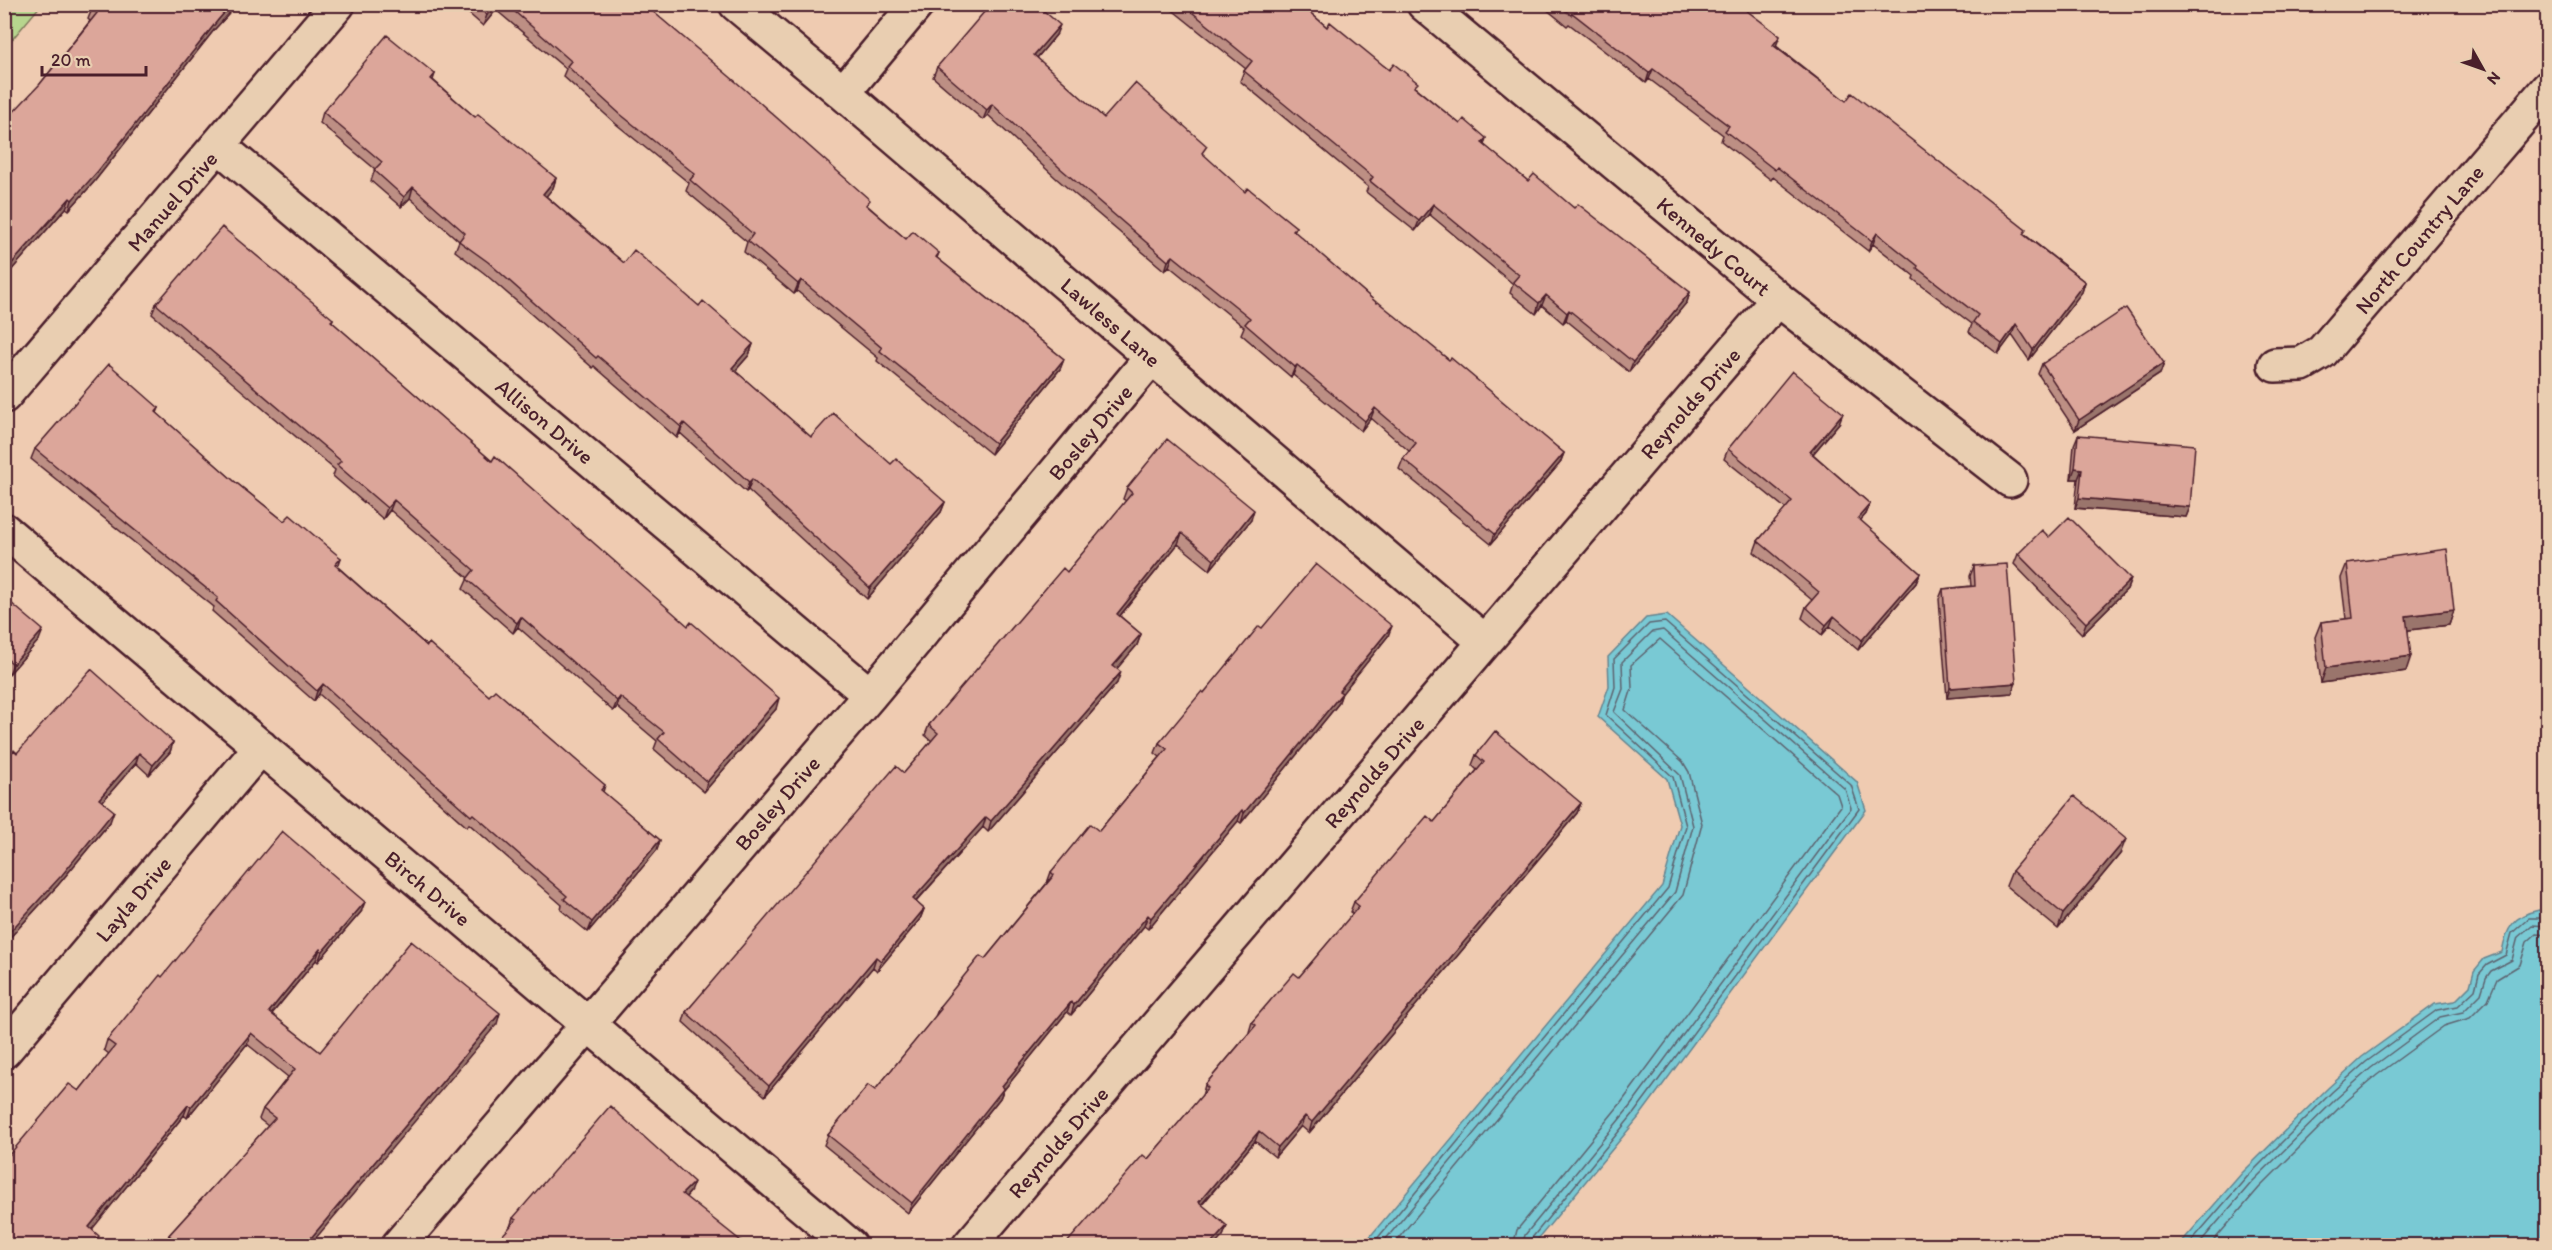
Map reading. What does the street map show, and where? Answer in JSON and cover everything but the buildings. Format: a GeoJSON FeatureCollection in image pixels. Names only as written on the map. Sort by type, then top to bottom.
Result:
{"type":"FeatureCollection","features":[{"type":"Feature","properties":{"kind":"street","name":"Manuel Drive"},"geometry":{"type":"LineString","coordinates":[[4,396],[338,4]]}},
{"type":"Feature","properties":{"kind":"street","name":"Lawless Lane"},"geometry":{"type":"LineString","coordinates":[[736,4],[1485,642]]}},
{"type":"Feature","properties":{"kind":"street"},"geometry":{"type":"LineString","coordinates":[[843,93],[917,4]]}},
{"type":"Feature","properties":{"kind":"street","name":"Kennedy Court"},"geometry":{"type":"LineString","coordinates":[[1424,4],[1778,299],[2010,480]]}},
{"type":"Feature","properties":{"kind":"street","name":"North Country Lane"},"geometry":{"type":"LineString","coordinates":[[2276,365],[2302,364],[2322,352],[2547,88]]}},
{"type":"Feature","properties":{"kind":"street","name":"Allison Drive"},"geometry":{"type":"LineString","coordinates":[[219,146],[870,695]]}},
{"type":"Feature","properties":{"kind":"street","name":"Reynolds Drive"},"geometry":{"type":"LineString","coordinates":[[969,1245],[1778,299]]}},
{"type":"Feature","properties":{"kind":"street","name":"Bosley Drive"},"geometry":{"type":"LineString","coordinates":[[398,1245],[870,695],[1152,357]]}},
{"type":"Feature","properties":{"kind":"street","name":"Birch Drive"},"geometry":{"type":"LineString","coordinates":[[4,530],[850,1245]]}},
{"type":"Feature","properties":{"kind":"street","name":"Layla Drive"},"geometry":{"type":"LineString","coordinates":[[4,1051],[261,747]]}},
{"type":"Feature","properties":{"kind":"green space"},"geometry":{"type":"Polygon","coordinates":[[[4,5],[41,5],[5,48],[4,5]]]}},
{"type":"Feature","properties":{"kind":"water"},"geometry":{"type":"Polygon","coordinates":[[[1667,615],[1857,782],[1866,810],[1639,1117],[1533,1245],[1363,1245],[1662,886],[1680,825],[1667,779],[1598,717],[1609,686],[1608,657],[1646,618],[1667,615]]]}},
{"type":"Feature","properties":{"kind":"water"},"geometry":{"type":"Polygon","coordinates":[[[2539,910],[2548,913],[2547,1245],[2179,1245],[2242,1173],[2328,1088],[2362,1057],[2435,1004],[2455,1001],[2470,986],[2474,971],[2484,959],[2502,952],[2509,929],[2517,919],[2539,910]]]}}]}
